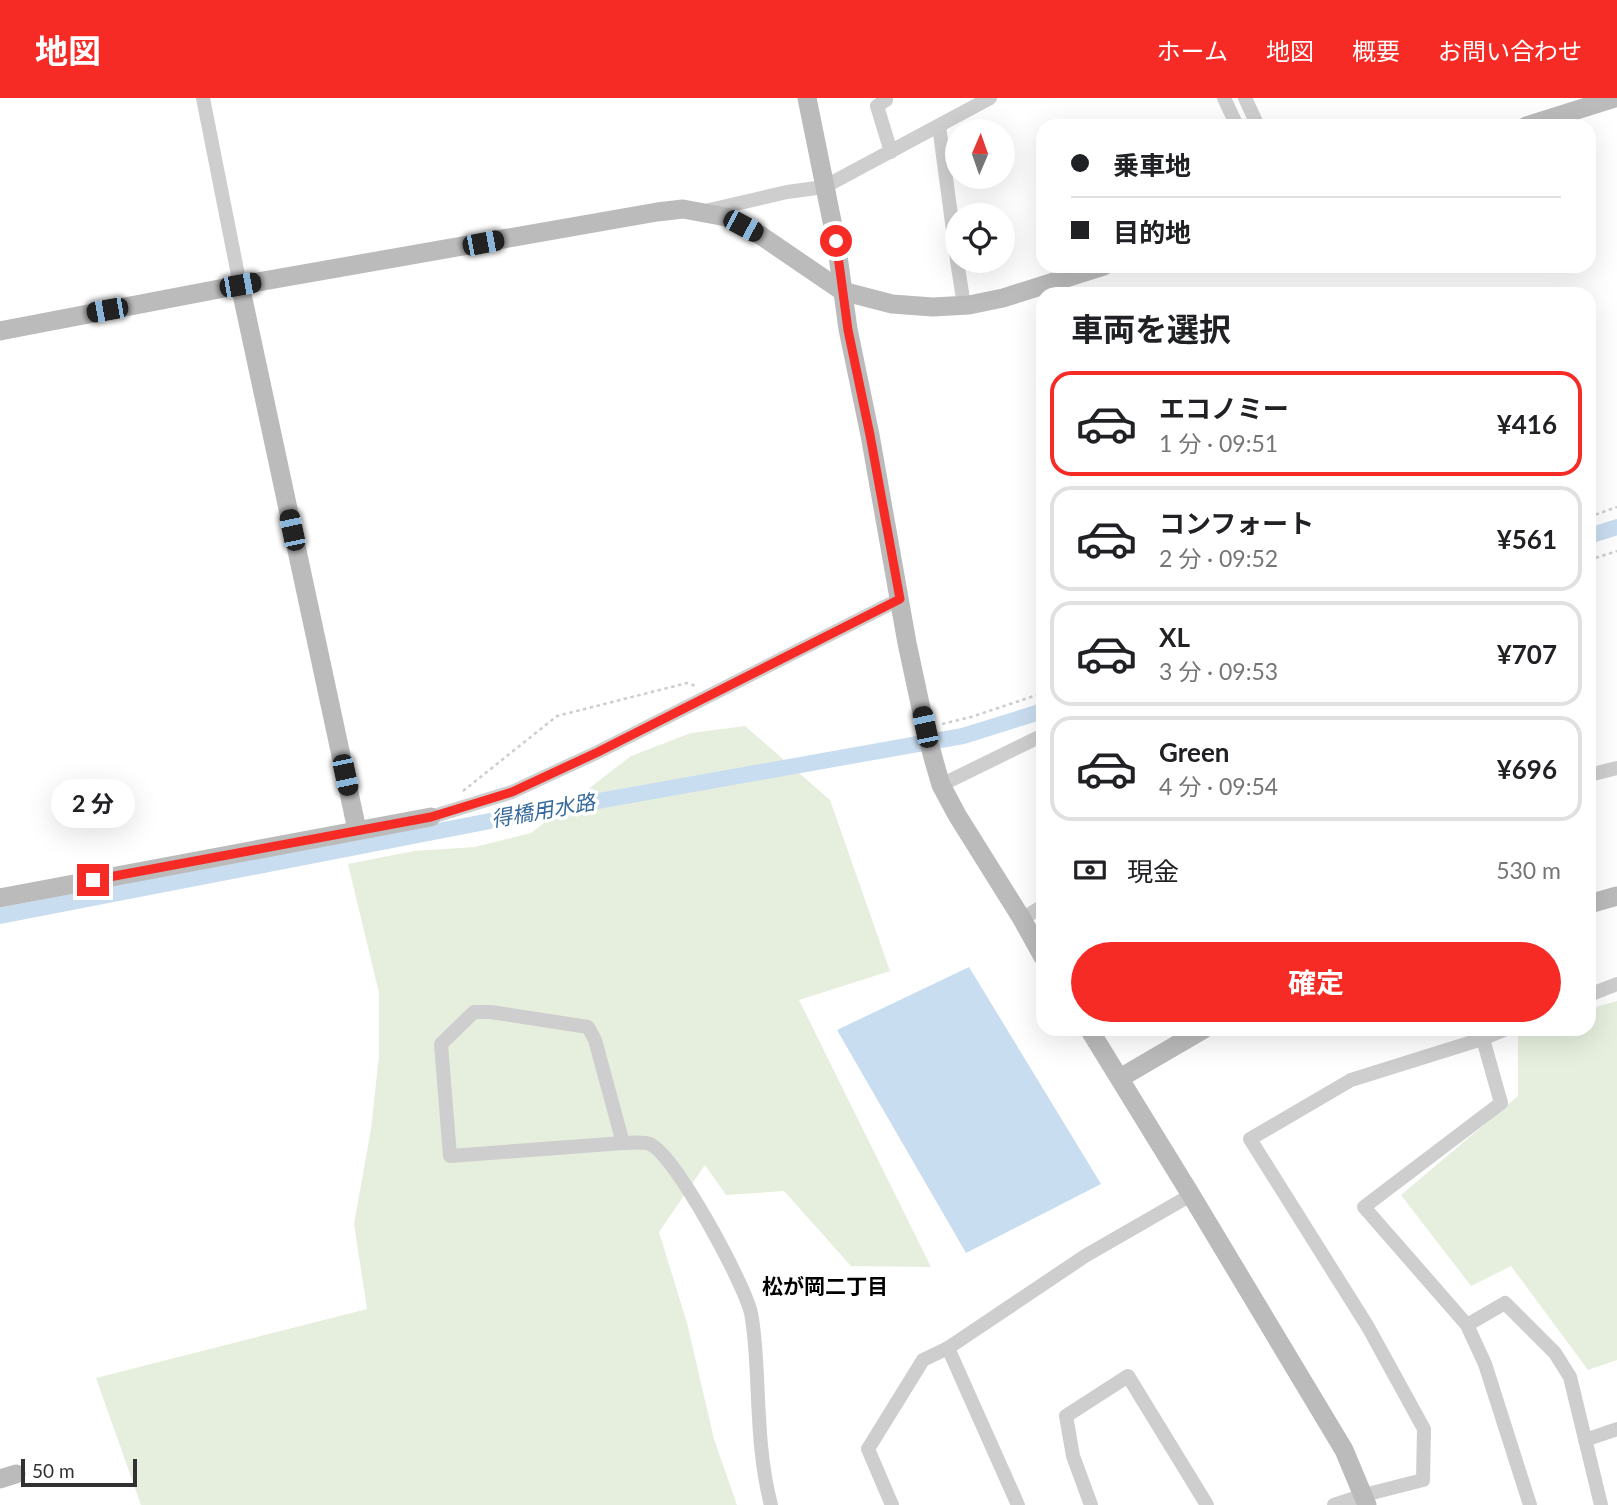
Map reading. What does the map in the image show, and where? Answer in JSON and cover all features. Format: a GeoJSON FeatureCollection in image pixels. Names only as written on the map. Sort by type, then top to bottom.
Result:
{"type":"FeatureCollection","features":[{"type":"Feature","properties":{"kind":"street"},"geometry":{"type":"LineString","coordinates":[[203,98],[356,830]]}},
{"type":"Feature","properties":{"kind":"street"},"geometry":{"type":"LineString","coordinates":[[807,98],[836,241],[848,330],[934,761],[941,785],[957,815],[1036,944]]}},
{"type":"Feature","properties":{"kind":"street"},"geometry":{"type":"LineString","coordinates":[[886,98],[877,106],[891,152]]}},
{"type":"Feature","properties":{"kind":"street"},"geometry":{"type":"LineString","coordinates":[[698,212],[787,192],[824,187],[990,98]]}},
{"type":"Feature","properties":{"kind":"street"},"geometry":{"type":"LineString","coordinates":[[1224,98],[1234,119]]}},
{"type":"Feature","properties":{"kind":"street"},"geometry":{"type":"LineString","coordinates":[[1245,98],[1255,119]]}},
{"type":"Feature","properties":{"kind":"street"},"geometry":{"type":"LineString","coordinates":[[1549,119],[1615,98]]}},
{"type":"Feature","properties":{"kind":"street"},"geometry":{"type":"LineString","coordinates":[[939,126],[949,203]]}},
{"type":"Feature","properties":{"kind":"street"},"geometry":{"type":"LineString","coordinates":[[0,331],[240,285],[683,209],[726,217],[760,235],[842,291],[892,304],[964,306],[1036,288]]}},
{"type":"Feature","properties":{"kind":"street"},"geometry":{"type":"LineString","coordinates":[[959,273],[964,306]]}},
{"type":"Feature","properties":{"kind":"street"},"geometry":{"type":"LineString","coordinates":[[1038,287],[1082,273]]}},
{"type":"Feature","properties":{"kind":"street"},"geometry":{"type":"LineString","coordinates":[[0,898],[431,817],[512,792],[598,752],[900,599]]}},
{"type":"Feature","properties":{"kind":"street"},"geometry":{"type":"LineString","coordinates":[[941,785],[1036,738]]}},
{"type":"Feature","properties":{"kind":"street"},"geometry":{"type":"LineString","coordinates":[[1596,773],[1617,768]]}},
{"type":"Feature","properties":{"kind":"street"},"geometry":{"type":"LineString","coordinates":[[1596,903],[1617,896]]}},
{"type":"Feature","properties":{"kind":"street"},"geometry":{"type":"LineString","coordinates":[[1022,919],[1036,910]]}},
{"type":"Feature","properties":{"kind":"street"},"geometry":{"type":"LineString","coordinates":[[1596,992],[1617,984]]}},
{"type":"Feature","properties":{"kind":"street"},"geometry":{"type":"LineString","coordinates":[[623,1143],[595,1040],[588,1027],[491,1012],[474,1012],[441,1044],[450,1156],[623,1143],[649,1144],[668,1160],[700,1209],[741,1285],[750,1311],[755,1342],[760,1445],[771,1505]]}},
{"type":"Feature","properties":{"kind":"street"},"geometry":{"type":"LineString","coordinates":[[1093,1036],[1344,1450],[1365,1500]]}},
{"type":"Feature","properties":{"kind":"street"},"geometry":{"type":"LineString","coordinates":[[1120,1078],[1192,1036]]}},
{"type":"Feature","properties":{"kind":"street"},"geometry":{"type":"LineString","coordinates":[[1334,1505],[1365,1500],[1423,1480],[1424,1429],[1368,1327],[1250,1139],[1351,1080],[1475,1036]]}},
{"type":"Feature","properties":{"kind":"street"},"geometry":{"type":"LineString","coordinates":[[1482,1036],[1501,1103],[1364,1207],[1467,1325],[1485,1364],[1530,1505]]}},
{"type":"Feature","properties":{"kind":"street"},"geometry":{"type":"LineString","coordinates":[[892,1505],[867,1449],[923,1360],[948,1348],[1085,1256],[1191,1195]]}},
{"type":"Feature","properties":{"kind":"street"},"geometry":{"type":"LineString","coordinates":[[1467,1325],[1505,1303],[1555,1353],[1570,1377],[1601,1505]]}},
{"type":"Feature","properties":{"kind":"street"},"geometry":{"type":"LineString","coordinates":[[948,1348],[1018,1505]]}},
{"type":"Feature","properties":{"kind":"street"},"geometry":{"type":"LineString","coordinates":[[1091,1505],[1073,1456],[1066,1416],[1128,1376],[1207,1505]]}},
{"type":"Feature","properties":{"kind":"street"},"geometry":{"type":"LineString","coordinates":[[1585,1440],[1617,1429]]}},
{"type":"Feature","properties":{"kind":"path"},"geometry":{"type":"LineString","coordinates":[[1596,514],[1617,507]]}},
{"type":"Feature","properties":{"kind":"path"},"geometry":{"type":"LineString","coordinates":[[1596,558],[1617,551]]}},
{"type":"Feature","properties":{"kind":"path"},"geometry":{"type":"LineString","coordinates":[[462,792],[557,716],[687,683],[715,693]]}},
{"type":"Feature","properties":{"kind":"path"},"geometry":{"type":"LineString","coordinates":[[926,731],[1036,695]]}},
{"type":"Feature","properties":{"kind":"green space"},"geometry":{"type":"Polygon","coordinates":[[[745,726],[830,800],[890,971],[799,1000],[931,1267],[851,1266],[784,1191],[726,1195],[705,1165],[659,1232],[687,1323],[714,1439],[737,1505],[141,1505],[96,1378],[367,1309],[354,1224],[371,1129],[379,1056],[379,993],[348,864],[414,851],[475,847],[531,833],[631,756],[691,733],[745,726]]]}},
{"type":"Feature","properties":{"kind":"green space"},"geometry":{"type":"Polygon","coordinates":[[[1617,1001],[1617,1360],[1588,1370],[1511,1266],[1471,1286],[1401,1195],[1518,1096],[1518,1036],[1596,1036],[1596,1007],[1617,1001]]]}},
{"type":"Feature","properties":{"kind":"water"},"geometry":{"type":"Polygon","coordinates":[[[969,967],[1101,1184],[966,1253],[837,1030],[969,967]]]}},
{"type":"Feature","properties":{"kind":"waterway","name":"得橋用水路"},"geometry":{"type":"LineString","coordinates":[[1596,534],[1617,527]]}},
{"type":"Feature","properties":{"kind":"waterway","name":"得橋用水路"},"geometry":{"type":"LineString","coordinates":[[0,916],[531,813],[963,736],[1036,713]]}},
{"type":"Feature","properties":{"kind":"district","name":"松が岡二丁目"},"geometry":{"type":"Point","coordinates":[825,1287]}},
{"type":"Feature","properties":{"kind":"route"},"geometry":{"type":"LineString","coordinates":[[93,880],[431,817],[512,792],[598,752],[900,599],[848,330],[836,241]]}}]}
